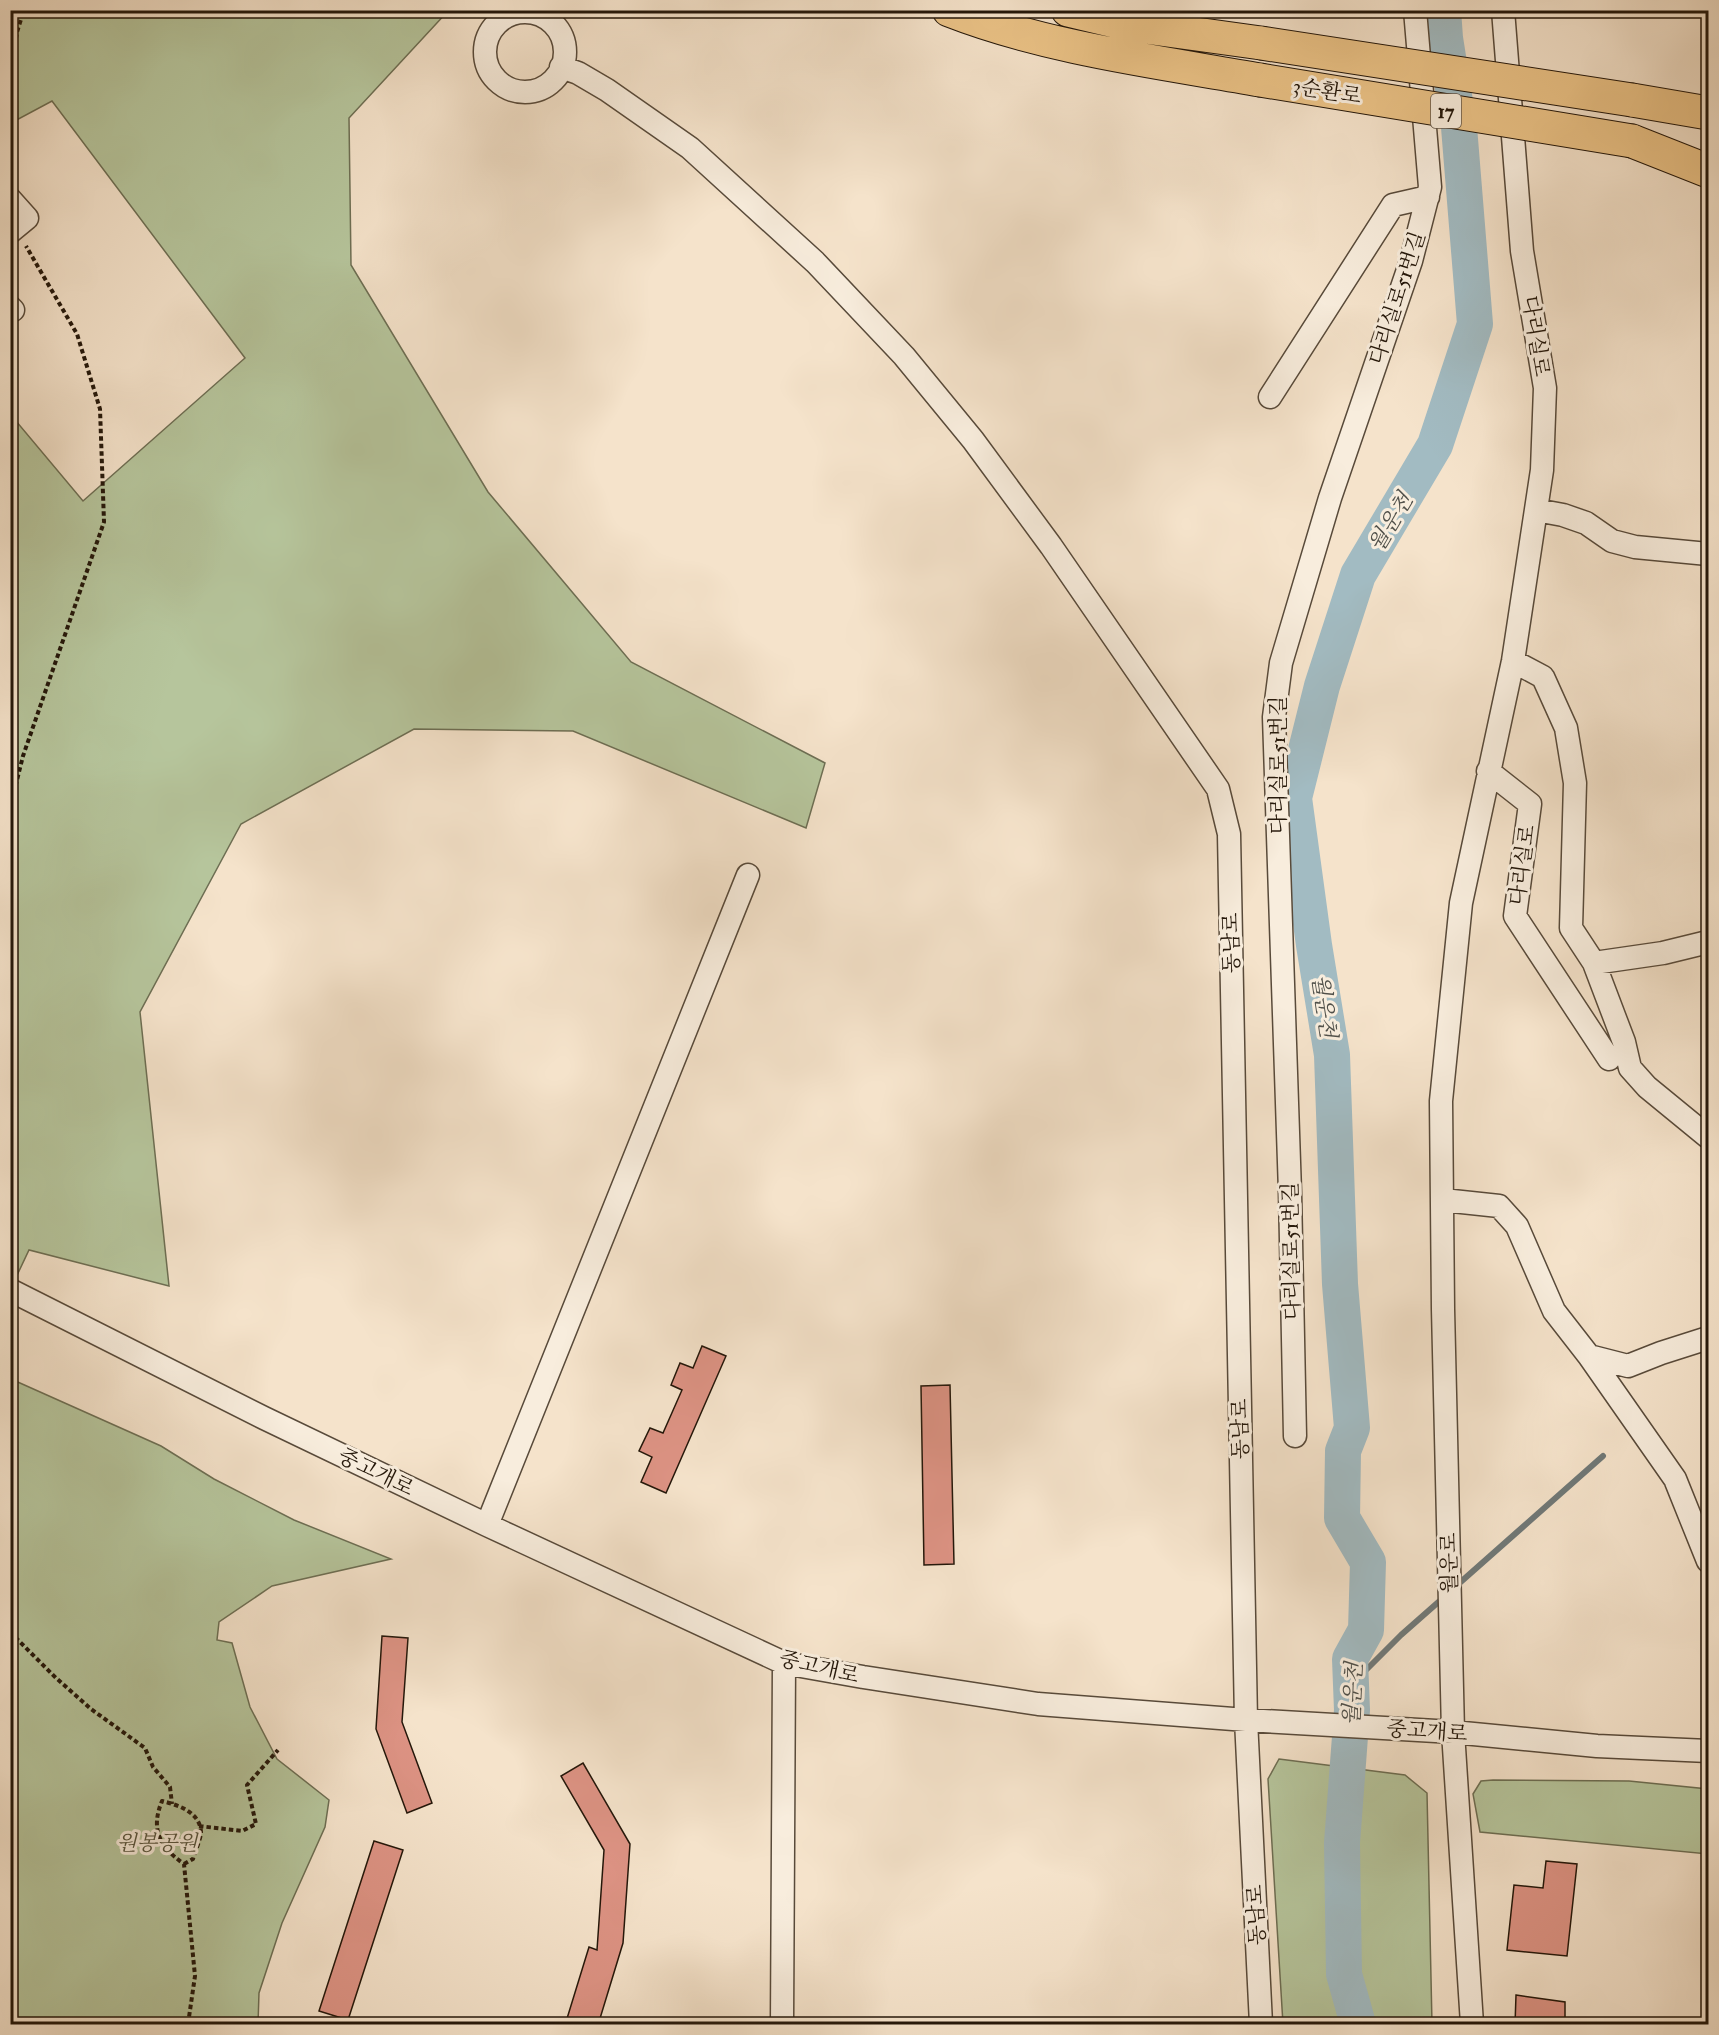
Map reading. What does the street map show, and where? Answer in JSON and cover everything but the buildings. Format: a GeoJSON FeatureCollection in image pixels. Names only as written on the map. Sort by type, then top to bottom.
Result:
{"type":"FeatureCollection","features":[{"type":"Feature","properties":{"kind":"highway","name":"3순환로"},"geometry":{"type":"LineString","coordinates":[[949,10],[966,17],[1052,40],[1116,54],[1708,154]]}},
{"type":"Feature","properties":{"kind":"highway","name":"3순환로"},"geometry":{"type":"LineString","coordinates":[[1068,10],[1131,26],[1261,43],[1708,113]]}},
{"type":"Feature","properties":{"kind":"highway"},"geometry":{"type":"LineString","coordinates":[[1632,100],[1708,106]]}},
{"type":"Feature","properties":{"kind":"highway"},"geometry":{"type":"LineString","coordinates":[[1632,141],[1708,171]]}},
{"type":"Feature","properties":{"kind":"street","name":"다리실로51번길"},"geometry":{"type":"LineString","coordinates":[[1295,1436],[1290,1192],[1274,717],[1281,663],[1323,520],[1411,261],[1430,187],[1415,10]]}},
{"type":"Feature","properties":{"kind":"street","name":"다리실로"},"geometry":{"type":"LineString","coordinates":[[1441,1101],[1461,903],[1513,661],[1542,470],[1545,388],[1522,251],[1503,10]]}},
{"type":"Feature","properties":{"kind":"street","name":"동남로"},"geometry":{"type":"LineString","coordinates":[[561,67],[578,73],[607,90],[690,148],[815,262],[904,356],[973,440],[1051,546],[1170,723],[1218,789],[1228,834],[1246,1720],[1262,2025]]}},
{"type":"Feature","properties":{"kind":"street"},"geometry":{"type":"LineString","coordinates":[[1270,397],[1393,205],[1428,197]]}},
{"type":"Feature","properties":{"kind":"street"},"geometry":{"type":"LineString","coordinates":[[10,199],[27,218],[16,236]]}},
{"type":"Feature","properties":{"kind":"street"},"geometry":{"type":"LineString","coordinates":[[1536,510],[1563,515],[1586,523],[1612,541],[1635,548],[1708,554]]}},
{"type":"Feature","properties":{"kind":"street"},"geometry":{"type":"LineString","coordinates":[[1513,661],[1543,677],[1566,728],[1575,783],[1571,928],[1594,963],[1624,1042],[1630,1068],[1647,1087],[1708,1137]]}},
{"type":"Feature","properties":{"kind":"street","name":"다리실로"},"geometry":{"type":"LineString","coordinates":[[1488,771],[1530,804],[1515,916],[1609,1059]]}},
{"type":"Feature","properties":{"kind":"street"},"geometry":{"type":"LineString","coordinates":[[487,1525],[748,875]]}},
{"type":"Feature","properties":{"kind":"street"},"geometry":{"type":"LineString","coordinates":[[1594,963],[1663,953],[1708,942]]}},
{"type":"Feature","properties":{"kind":"street","name":"월운로"},"geometry":{"type":"LineString","coordinates":[[1441,1101],[1450,1643],[1453,1732],[1472,2025]]}},
{"type":"Feature","properties":{"kind":"street"},"geometry":{"type":"LineString","coordinates":[[1443,1200],[1499,1206],[1518,1226],[1554,1311],[1589,1356],[1675,1479],[1708,1561]]}},
{"type":"Feature","properties":{"kind":"street","name":"중고개로"},"geometry":{"type":"LineString","coordinates":[[10,1290],[264,1418],[784,1663],[1038,1704],[1246,1720],[1453,1732],[1597,1746],[1708,1751]]}},
{"type":"Feature","properties":{"kind":"street"},"geometry":{"type":"LineString","coordinates":[[1589,1356],[1628,1366],[1708,1338]]}},
{"type":"Feature","properties":{"kind":"street"},"geometry":{"type":"LineString","coordinates":[[782,2025],[784,1663]]}},
{"type":"Feature","properties":{"kind":"path"},"geometry":{"type":"LineString","coordinates":[[10,76],[17,32],[24,10]]}},
{"type":"Feature","properties":{"kind":"path"},"geometry":{"type":"LineString","coordinates":[[10,151],[11,186]]}},
{"type":"Feature","properties":{"kind":"path"},"geometry":{"type":"LineString","coordinates":[[10,808],[23,756],[104,522],[100,409],[77,334],[16,236]]}},
{"type":"Feature","properties":{"kind":"path"},"geometry":{"type":"LineString","coordinates":[[10,1632],[91,1709],[145,1748],[153,1767],[170,1787],[172,1804]]}},
{"type":"Feature","properties":{"kind":"path"},"geometry":{"type":"LineString","coordinates":[[198,1825],[242,1831],[256,1824],[248,1785],[278,1750]]}},
{"type":"Feature","properties":{"kind":"path"},"geometry":{"type":"LineString","coordinates":[[184,1864],[192,1859],[201,1832],[195,1817],[181,1806],[162,1801],[156,1815],[160,1840],[170,1854],[184,1864],[195,1976],[188,2025]]}},
{"type":"Feature","properties":{"kind":"green space"},"geometry":{"type":"Polygon","coordinates":[[[11,11],[448,11],[349,118],[351,265],[488,492],[631,662],[825,763],[806,828],[573,731],[414,729],[241,824],[140,1012],[169,1286],[29,1250],[11,1288],[11,415],[83,501],[245,358],[52,101],[11,123],[11,11]]]}},
{"type":"Feature","properties":{"kind":"green space","name":"원봉공원"},"geometry":{"type":"Polygon","coordinates":[[[11,1379],[161,1446],[214,1479],[294,1520],[391,1559],[272,1586],[219,1622],[217,1640],[232,1643],[250,1707],[277,1759],[329,1800],[325,1827],[282,1923],[259,1993],[258,2024],[11,2024],[11,1379]]]}},
{"type":"Feature","properties":{"kind":"green space"},"geometry":{"type":"Polygon","coordinates":[[[1279,1759],[1405,1775],[1427,1793],[1432,2024],[1283,2024],[1268,1779],[1279,1759]]]}},
{"type":"Feature","properties":{"kind":"green space"},"geometry":{"type":"Polygon","coordinates":[[[1481,1781],[1629,1781],[1708,1789],[1708,1854],[1480,1832],[1473,1794],[1481,1781]]]}},
{"type":"Feature","properties":{"kind":"waterway","name":"월운천"},"geometry":{"type":"LineString","coordinates":[[1358,2024],[1344,1974],[1342,1843],[1352,1710],[1350,1659],[1366,1630],[1368,1562],[1342,1518],[1343,1451],[1352,1428],[1340,1284],[1332,1055],[1294,798],[1322,686],[1358,575],[1435,445],[1475,324],[1459,127],[1445,38],[1443,10]]}},
{"type":"Feature","properties":{"kind":"waterway"},"geometry":{"type":"LineString","coordinates":[[1455,1587],[1603,1456]]}},
{"type":"Feature","properties":{"kind":"waterway"},"geometry":{"type":"LineString","coordinates":[[1351,1685],[1401,1635],[1443,1598]]}}]}
